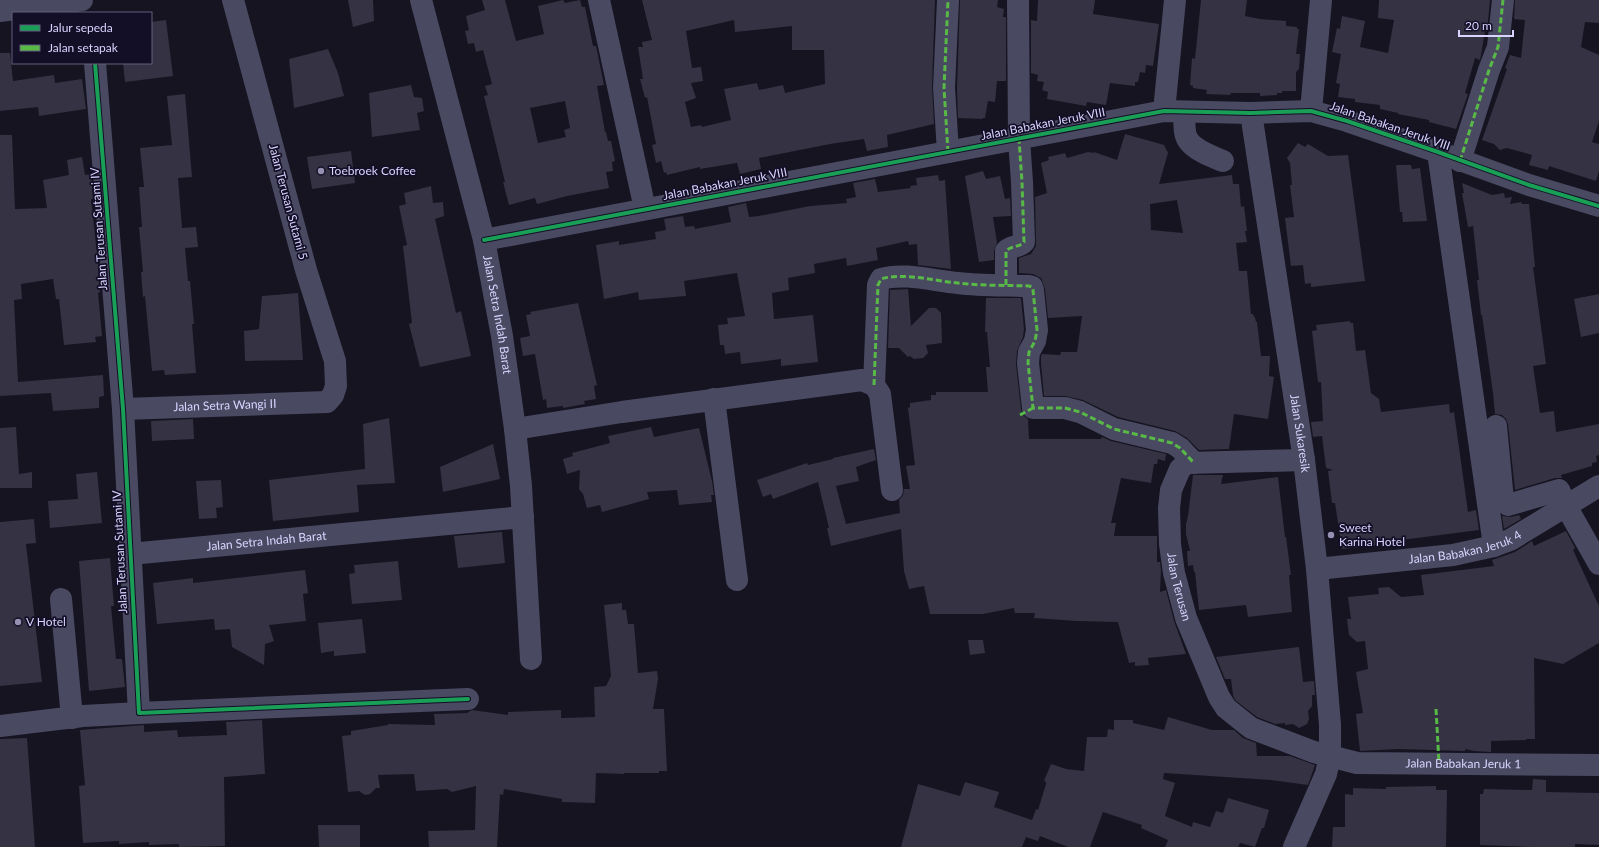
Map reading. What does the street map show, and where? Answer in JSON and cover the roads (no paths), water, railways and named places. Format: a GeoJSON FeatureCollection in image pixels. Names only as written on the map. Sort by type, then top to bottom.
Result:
{"type":"FeatureCollection","features":[{"type":"Feature","properties":{"kind":"street"},"geometry":{"type":"LineString","coordinates":[[0,11],[82,0]]}},
{"type":"Feature","properties":{"kind":"street"},"geometry":{"type":"LineString","coordinates":[[88,0],[89,12]]}},
{"type":"Feature","properties":{"kind":"street","name":"Jalan Terusan Sutami 5"},"geometry":{"type":"LineString","coordinates":[[233,0],[306,270],[335,361],[336,386],[333,395],[327,402]]}},
{"type":"Feature","properties":{"kind":"street","name":"Jalan Setra Indah Barat"},"geometry":{"type":"LineString","coordinates":[[421,0],[484,240],[502,336],[516,429],[523,517],[531,660]]}},
{"type":"Feature","properties":{"kind":"street"},"geometry":{"type":"LineString","coordinates":[[599,0],[645,209]]}},
{"type":"Feature","properties":{"kind":"street"},"geometry":{"type":"LineString","coordinates":[[948,0],[944,88],[948,152]]}},
{"type":"Feature","properties":{"kind":"street"},"geometry":{"type":"LineString","coordinates":[[1006,285],[1006,252],[1010,247],[1021,246],[1024,242],[1019,139],[1018,0]]}},
{"type":"Feature","properties":{"kind":"street"},"geometry":{"type":"LineString","coordinates":[[1175,0],[1174,112],[1188,141],[1205,153],[1223,161]]}},
{"type":"Feature","properties":{"kind":"street"},"geometry":{"type":"LineString","coordinates":[[1311,111],[1321,0]]}},
{"type":"Feature","properties":{"kind":"street"},"geometry":{"type":"LineString","coordinates":[[1460,161],[1489,70],[1498,47],[1503,0]]}},
{"type":"Feature","properties":{"kind":"street","name":"Jalan Terusan Sutami IV"},"geometry":{"type":"LineString","coordinates":[[95,64],[123,409],[139,713]]}},
{"type":"Feature","properties":{"kind":"street","name":"Jalan Babakan Jeruk VIII"},"geometry":{"type":"LineString","coordinates":[[484,240],[948,152],[1174,112],[1251,113],[1311,111],[1348,121],[1529,185],[1599,206]]}},
{"type":"Feature","properties":{"kind":"street","name":"Jalan Sukaresik"},"geometry":{"type":"LineString","coordinates":[[1251,113],[1304,460],[1317,569],[1330,725],[1330,756],[1326,774],[1294,847]]}},
{"type":"Feature","properties":{"kind":"street"},"geometry":{"type":"LineString","coordinates":[[1438,152],[1494,546]]}},
{"type":"Feature","properties":{"kind":"street"},"geometry":{"type":"LineString","coordinates":[[874,385],[878,285],[881,279],[888,276],[922,278],[958,284],[1029,286],[1032,287],[1033,290],[1037,330],[1035,341],[1029,352],[1026,411],[1065,408],[1080,412],[1114,429],[1172,443],[1180,448],[1194,463],[1304,460]]}},
{"type":"Feature","properties":{"kind":"street"},"geometry":{"type":"LineString","coordinates":[[516,429],[714,399],[862,380],[874,385],[880,394],[892,490]]}},
{"type":"Feature","properties":{"kind":"street"},"geometry":{"type":"LineString","coordinates":[[714,399],[737,580]]}},
{"type":"Feature","properties":{"kind":"street","name":"Jalan Setra Wangi II"},"geometry":{"type":"LineString","coordinates":[[123,409],[327,402]]}},
{"type":"Feature","properties":{"kind":"street"},"geometry":{"type":"LineString","coordinates":[[1496,426],[1504,503],[1508,505],[1559,490],[1566,506],[1599,564]]}},
{"type":"Feature","properties":{"kind":"street","name":"Jalan Terusan"},"geometry":{"type":"LineString","coordinates":[[1194,463],[1187,464],[1180,469],[1171,490],[1169,508],[1170,544],[1174,573],[1186,618],[1219,697],[1226,708],[1252,728],[1314,752],[1330,756]]}},
{"type":"Feature","properties":{"kind":"street","name":"Jalan Babakan Jeruk 4"},"geometry":{"type":"LineString","coordinates":[[1317,569],[1452,555],[1494,546],[1510,540],[1599,486]]}},
{"type":"Feature","properties":{"kind":"street","name":"Jalan Setra Indah Barat"},"geometry":{"type":"LineString","coordinates":[[130,554],[523,517]]}},
{"type":"Feature","properties":{"kind":"street"},"geometry":{"type":"LineString","coordinates":[[61,599],[72,718]]}},
{"type":"Feature","properties":{"kind":"street"},"geometry":{"type":"LineString","coordinates":[[0,726],[72,718],[139,713],[468,699]]}},
{"type":"Feature","properties":{"kind":"street","name":"Jalan Babakan Jeruk 1"},"geometry":{"type":"LineString","coordinates":[[1330,756],[1357,763],[1547,763],[1599,765]]}},
{"type":"Feature","properties":{"kind":"place","name":"Toebroek Coffee"},"geometry":{"type":"Point","coordinates":[321,171]}},
{"type":"Feature","properties":{"kind":"place","name":"Sweet Karina Hotel"},"geometry":{"type":"Point","coordinates":[1331,535]}},
{"type":"Feature","properties":{"kind":"place","name":"V Hotel"},"geometry":{"type":"Point","coordinates":[18,622]}}]}
